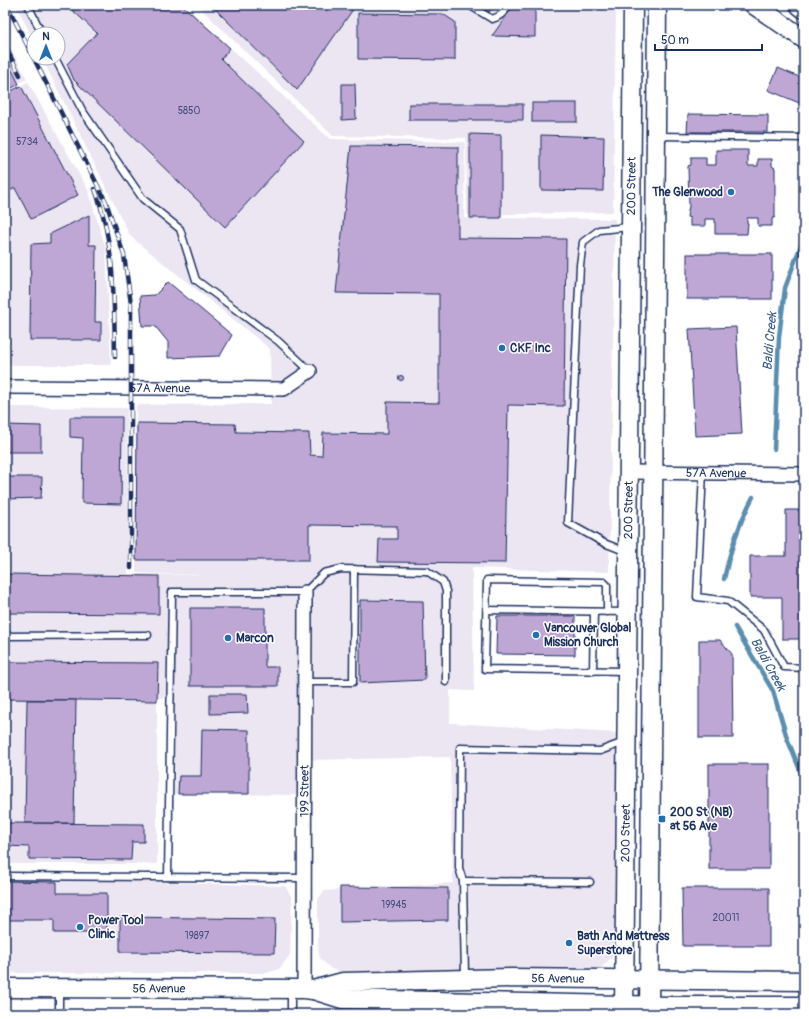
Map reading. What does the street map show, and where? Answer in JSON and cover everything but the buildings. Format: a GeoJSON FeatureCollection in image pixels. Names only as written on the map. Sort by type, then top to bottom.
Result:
{"type":"FeatureCollection","features":[{"type":"Feature","properties":{"kind":"main road","name":"200 Street"},"geometry":{"type":"LineString","coordinates":[[624,1009],[633,5]]}},
{"type":"Feature","properties":{"kind":"main road","name":"200 Street"},"geometry":{"type":"LineString","coordinates":[[649,1010],[657,5]]}},
{"type":"Feature","properties":{"kind":"main road"},"geometry":{"type":"LineString","coordinates":[[754,5],[804,39]]}},
{"type":"Feature","properties":{"kind":"main road"},"geometry":{"type":"LineString","coordinates":[[798,5],[804,9]]}},
{"type":"Feature","properties":{"kind":"main road"},"geometry":{"type":"LineString","coordinates":[[454,1002],[456,989],[469,978]]}},
{"type":"Feature","properties":{"kind":"main road","name":"56 Avenue"},"geometry":{"type":"LineString","coordinates":[[5,988],[303,990],[343,982],[469,978],[804,981]]}},
{"type":"Feature","properties":{"kind":"main road","name":"56 Avenue"},"geometry":{"type":"LineString","coordinates":[[303,990],[342,999],[649,1010],[700,1010],[804,1006]]}},
{"type":"Feature","properties":{"kind":"street","name":"57A Avenue"},"geometry":{"type":"LineString","coordinates":[[5,388],[284,389],[310,371]]}},
{"type":"Feature","properties":{"kind":"street","name":"57A Avenue"},"geometry":{"type":"LineString","coordinates":[[628,472],[804,474]]}},
{"type":"Feature","properties":{"kind":"street","name":"199 Street"},"geometry":{"type":"LineString","coordinates":[[303,990],[305,592]]}},
{"type":"Feature","properties":{"kind":"lane"},"geometry":{"type":"LineString","coordinates":[[28,5],[38,26]]}},
{"type":"Feature","properties":{"kind":"lane"},"geometry":{"type":"LineString","coordinates":[[469,5],[492,19],[498,18],[504,13],[509,5]]}},
{"type":"Feature","properties":{"kind":"lane"},"geometry":{"type":"LineString","coordinates":[[59,66],[82,110],[143,199],[180,229],[196,280],[278,341],[310,371]]}},
{"type":"Feature","properties":{"kind":"lane"},"geometry":{"type":"LineString","coordinates":[[656,136],[804,138]]}},
{"type":"Feature","properties":{"kind":"lane"},"geometry":{"type":"LineString","coordinates":[[628,552],[604,543],[568,523],[580,264],[583,242],[599,230],[630,227]]}},
{"type":"Feature","properties":{"kind":"lane"},"geometry":{"type":"LineString","coordinates":[[703,472],[698,598],[728,600],[764,630],[784,667],[804,668]]}},
{"type":"Feature","properties":{"kind":"lane"},"geometry":{"type":"LineString","coordinates":[[168,877],[172,592],[305,592],[324,573],[341,569],[427,571],[443,582],[446,591],[446,682]]}},
{"type":"Feature","properties":{"kind":"lane"},"geometry":{"type":"LineString","coordinates":[[305,682],[353,682],[354,569]]}},
{"type":"Feature","properties":{"kind":"lane"},"geometry":{"type":"LineString","coordinates":[[607,612],[607,585],[604,582],[487,580],[485,669],[628,671]]}},
{"type":"Feature","properties":{"kind":"lane"},"geometry":{"type":"LineString","coordinates":[[487,610],[628,612]]}},
{"type":"Feature","properties":{"kind":"lane"},"geometry":{"type":"LineString","coordinates":[[593,671],[594,612]]}},
{"type":"Feature","properties":{"kind":"lane"},"geometry":{"type":"LineString","coordinates":[[5,636],[148,635]]}},
{"type":"Feature","properties":{"kind":"lane"},"geometry":{"type":"LineString","coordinates":[[469,978],[463,881],[458,868],[460,748],[600,751],[627,740]]}},
{"type":"Feature","properties":{"kind":"lane"},"geometry":{"type":"LineString","coordinates":[[5,876],[304,878]]}},
{"type":"Feature","properties":{"kind":"lane"},"geometry":{"type":"LineString","coordinates":[[463,881],[590,882]]}},
{"type":"Feature","properties":{"kind":"lane"},"geometry":{"type":"LineString","coordinates":[[59,988],[59,1014]]}},
{"type":"Feature","properties":{"kind":"lane"},"geometry":{"type":"LineString","coordinates":[[291,1014],[303,990]]}},
{"type":"Feature","properties":{"kind":"shaded area"},"geometry":{"type":"Polygon","coordinates":[[[16,5],[184,5],[330,139],[465,142],[464,218],[615,219],[609,572],[472,568],[474,691],[450,690],[450,723],[618,733],[615,945],[613,956],[601,968],[596,970],[344,973],[331,969],[320,958],[318,950],[318,899],[324,891],[453,883],[450,757],[305,760],[304,795],[175,794],[175,698],[5,699],[5,407],[127,408],[128,574],[209,575],[136,573],[136,405],[271,404],[270,349],[130,236],[46,66],[66,66],[66,26],[26,26],[16,5]]]}},
{"type":"Feature","properties":{"kind":"shaded area"},"geometry":{"type":"Polygon","coordinates":[[[197,5],[616,5],[613,212],[467,215],[466,138],[333,136],[197,5]]]}},
{"type":"Feature","properties":{"kind":"shaded area"},"geometry":{"type":"Polygon","coordinates":[[[5,38],[27,79],[5,90],[5,38]]]}},
{"type":"Feature","properties":{"kind":"shaded area"},"geometry":{"type":"Polygon","coordinates":[[[28,82],[88,190],[106,249],[111,365],[5,365],[5,94],[28,82]]]}},
{"type":"Feature","properties":{"kind":"shaded area"},"geometry":{"type":"Polygon","coordinates":[[[5,699],[157,701],[157,864],[5,864],[5,699]]]}},
{"type":"Feature","properties":{"kind":"shaded area"},"geometry":{"type":"Polygon","coordinates":[[[5,880],[113,881],[285,886],[292,898],[290,955],[279,969],[267,973],[5,973],[5,880]]]}},
{"type":"Feature","properties":{"kind":"waterway","name":"Baldi Creek"},"geometry":{"type":"LineString","coordinates":[[774,449],[779,337],[785,288],[804,237]]}},
{"type":"Feature","properties":{"kind":"waterway","name":"Baldi Creek"},"geometry":{"type":"LineString","coordinates":[[724,579],[729,558],[743,517],[753,497]]}},
{"type":"Feature","properties":{"kind":"waterway","name":"Baldi Creek"},"geometry":{"type":"LineString","coordinates":[[735,627],[773,691],[787,738],[804,780]]}},
{"type":"Feature","properties":{"kind":"railway"},"geometry":{"type":"LineString","coordinates":[[7,5],[106,202],[124,255],[131,304],[131,568]]}},
{"type":"Feature","properties":{"kind":"railway"},"geometry":{"type":"LineString","coordinates":[[5,46],[20,75]]}},
{"type":"Feature","properties":{"kind":"railway"},"geometry":{"type":"LineString","coordinates":[[95,189],[102,209],[110,251],[114,294],[115,357]]}},
{"type":"Feature","properties":{"kind":"place","name":"The Glenwood"},"geometry":{"type":"Point","coordinates":[731,192]}},
{"type":"Feature","properties":{"kind":"place","name":"CKF Inc"},"geometry":{"type":"Point","coordinates":[502,348]}},
{"type":"Feature","properties":{"kind":"place","name":"Vancouver Global Mission Church"},"geometry":{"type":"Point","coordinates":[536,635]}},
{"type":"Feature","properties":{"kind":"place","name":"Marcon"},"geometry":{"type":"Point","coordinates":[228,638]}},
{"type":"Feature","properties":{"kind":"place","name":"200 St (NB) at 56 Ave"},"geometry":{"type":"Point","coordinates":[662,819]}},
{"type":"Feature","properties":{"kind":"place","name":"Power Tool Clinic"},"geometry":{"type":"Point","coordinates":[80,927]}},
{"type":"Feature","properties":{"kind":"place","name":"Bath And Mattress Superstore"},"geometry":{"type":"Point","coordinates":[569,943]}}]}
